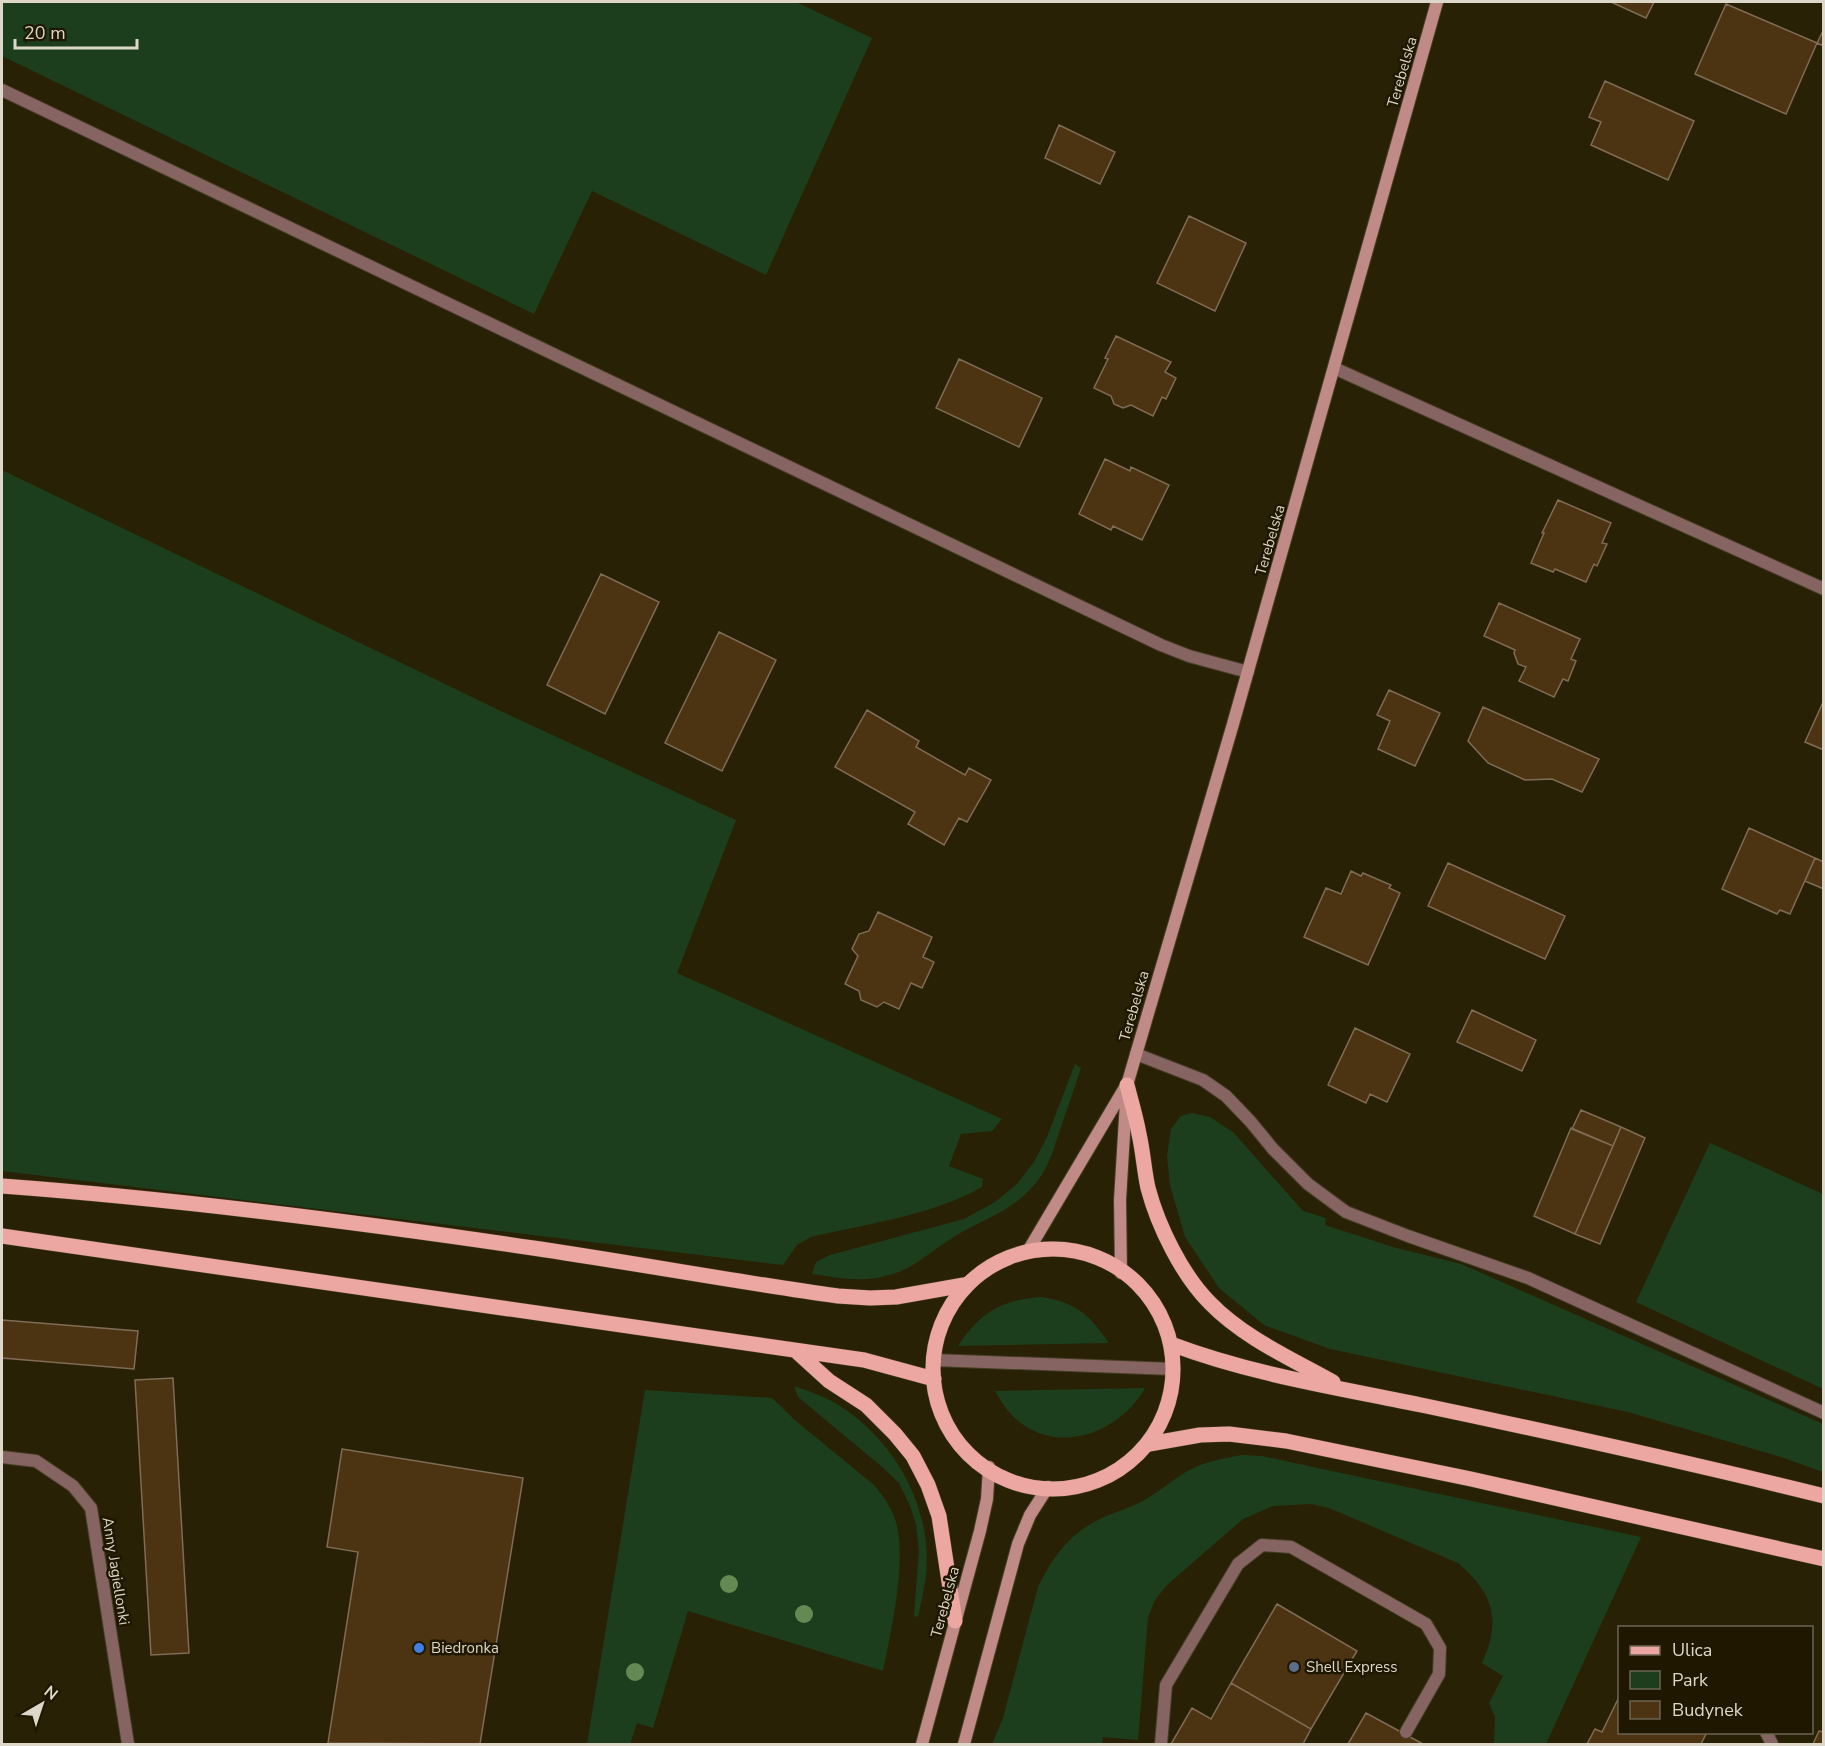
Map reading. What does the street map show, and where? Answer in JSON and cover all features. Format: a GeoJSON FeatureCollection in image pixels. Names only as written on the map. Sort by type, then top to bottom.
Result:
{"type":"FeatureCollection","features":[{"type":"Feature","properties":{"kind":"main road"},"geometry":{"type":"LineString","coordinates":[[1126,1085],[1139,1131],[1148,1187],[1160,1224],[1193,1281],[1210,1303],[1228,1319],[1343,1388]]}},
{"type":"Feature","properties":{"kind":"main road"},"geometry":{"type":"LineString","coordinates":[[2,1186],[149,1198],[394,1229],[533,1248],[838,1296],[896,1297],[964,1286]]}},
{"type":"Feature","properties":{"kind":"main road"},"geometry":{"type":"LineString","coordinates":[[2,1236],[864,1360],[934,1378]]}},
{"type":"Feature","properties":{"kind":"main road"},"geometry":{"type":"LineString","coordinates":[[1047,1249],[1080,1253],[1121,1273],[1134,1283],[1154,1306],[1171,1344],[1173,1369],[1167,1406],[1149,1444],[1126,1468],[1112,1477],[1078,1487],[1048,1487],[1018,1482],[989,1467],[961,1442],[951,1427],[938,1396],[934,1378],[936,1342],[945,1314],[964,1286],[991,1263],[1014,1254],[1047,1249]]}},
{"type":"Feature","properties":{"kind":"main road"},"geometry":{"type":"LineString","coordinates":[[1171,1344],[1211,1360],[1274,1376],[1343,1388],[1597,1442],[1824,1496]]}},
{"type":"Feature","properties":{"kind":"main road"},"geometry":{"type":"LineString","coordinates":[[796,1351],[829,1381],[866,1405],[913,1456],[928,1485],[939,1515],[955,1621]]}},
{"type":"Feature","properties":{"kind":"main road"},"geometry":{"type":"LineString","coordinates":[[1149,1444],[1200,1435],[1229,1434],[1286,1441],[1471,1479],[1824,1559]]}},
{"type":"Feature","properties":{"kind":"street","name":"Terebelska"},"geometry":{"type":"LineString","coordinates":[[1028,1251],[1126,1085],[1248,672],[1437,2]]}},
{"type":"Feature","properties":{"kind":"street"},"geometry":{"type":"LineString","coordinates":[[2,90],[1150,640],[1189,657],[1248,672]]}},
{"type":"Feature","properties":{"kind":"street"},"geometry":{"type":"LineString","coordinates":[[1334,368],[1824,589]]}},
{"type":"Feature","properties":{"kind":"street"},"geometry":{"type":"LineString","coordinates":[[1136,1054],[1203,1080],[1226,1096],[1308,1184],[1346,1212],[1528,1278],[1824,1413]]}},
{"type":"Feature","properties":{"kind":"street","name":"Terebelska"},"geometry":{"type":"LineString","coordinates":[[1121,1273],[1120,1200],[1126,1085]]}},
{"type":"Feature","properties":{"kind":"street"},"geometry":{"type":"LineString","coordinates":[[934,1360],[1173,1369]]}},
{"type":"Feature","properties":{"kind":"street","name":"Anny Jagiellonki"},"geometry":{"type":"LineString","coordinates":[[2,1457],[36,1461],[73,1486],[91,1508],[128,1744]]}},
{"type":"Feature","properties":{"kind":"street","name":"Terebelska"},"geometry":{"type":"LineString","coordinates":[[922,1744],[980,1531],[987,1499],[989,1467]]}},
{"type":"Feature","properties":{"kind":"street"},"geometry":{"type":"LineString","coordinates":[[964,1744],[1018,1544],[1030,1515],[1048,1487]]}},
{"type":"Feature","properties":{"kind":"street"},"geometry":{"type":"LineString","coordinates":[[1161,1744],[1166,1685],[1238,1564],[1262,1545],[1291,1547],[1426,1624],[1440,1648],[1439,1674],[1406,1732]]}},
{"type":"Feature","properties":{"kind":"green space"},"geometry":{"type":"Polygon","coordinates":[[[2,2],[796,2],[872,38],[766,275],[592,191],[534,314],[2,56],[2,2]]]}},
{"type":"Feature","properties":{"kind":"green space"},"geometry":{"type":"Polygon","coordinates":[[[2,470],[505,713],[736,820],[677,973],[1002,1119],[992,1131],[961,1134],[949,1166],[983,1179],[982,1187],[963,1197],[921,1212],[811,1237],[797,1245],[783,1265],[2,1171],[2,470]]]}},
{"type":"Feature","properties":{"kind":"green space"},"geometry":{"type":"Polygon","coordinates":[[[1075,1064],[1081,1068],[1049,1160],[1041,1176],[1022,1198],[898,1272],[860,1279],[812,1274],[816,1262],[830,1255],[964,1219],[995,1202],[1017,1184],[1034,1162],[1047,1137],[1075,1064]]]}},
{"type":"Feature","properties":{"kind":"green space"},"geometry":{"type":"Polygon","coordinates":[[[1192,1113],[1210,1117],[1234,1133],[1303,1211],[1326,1218],[1325,1225],[1393,1247],[1461,1264],[1823,1424],[1823,1472],[1781,1457],[1628,1412],[1330,1349],[1264,1325],[1219,1288],[1185,1237],[1170,1185],[1167,1156],[1171,1129],[1181,1116],[1192,1113]]]}},
{"type":"Feature","properties":{"kind":"green space"},"geometry":{"type":"Polygon","coordinates":[[[1710,1143],[1823,1194],[1823,1389],[1636,1302],[1710,1143]]]}},
{"type":"Feature","properties":{"kind":"green space"},"geometry":{"type":"Polygon","coordinates":[[[1041,1297],[1063,1302],[1080,1311],[1095,1324],[1109,1343],[958,1346],[975,1325],[993,1310],[1014,1301],[1041,1297]]]}},
{"type":"Feature","properties":{"kind":"green space"},"geometry":{"type":"Polygon","coordinates":[[[794,1386],[832,1401],[857,1419],[876,1436],[906,1477],[916,1500],[927,1550],[926,1576],[918,1617],[914,1616],[919,1551],[916,1524],[899,1483],[798,1397],[794,1386]]]}},
{"type":"Feature","properties":{"kind":"green space"},"geometry":{"type":"Polygon","coordinates":[[[1145,1388],[1119,1418],[1084,1435],[1065,1438],[1046,1435],[1027,1427],[1009,1411],[995,1391],[1145,1388]]]}},
{"type":"Feature","properties":{"kind":"green space"},"geometry":{"type":"Polygon","coordinates":[[[645,1390],[772,1398],[796,1421],[874,1485],[894,1515],[900,1559],[896,1598],[883,1671],[688,1611],[653,1728],[637,1723],[630,1744],[587,1744],[645,1390]]]}},
{"type":"Feature","properties":{"kind":"green space"},"geometry":{"type":"Polygon","coordinates":[[[1242,1455],[1262,1456],[1641,1537],[1546,1744],[1494,1744],[1495,1717],[1489,1703],[1503,1676],[1482,1663],[1492,1633],[1491,1608],[1486,1596],[1470,1574],[1458,1563],[1329,1508],[1311,1504],[1273,1506],[1243,1519],[1167,1585],[1155,1600],[1148,1617],[1138,1740],[1103,1737],[1102,1744],[992,1744],[1003,1718],[1038,1587],[1064,1546],[1081,1530],[1143,1501],[1191,1469],[1209,1462],[1242,1455]]]}},
{"type":"Feature","properties":{"kind":"building"},"geometry":{"type":"Polygon","coordinates":[[[1611,2],[1654,2],[1646,18],[1611,2]]]}},
{"type":"Feature","properties":{"kind":"building"},"geometry":{"type":"Polygon","coordinates":[[[1726,4],[1817,43],[1786,114],[1695,74],[1726,4]]]}},
{"type":"Feature","properties":{"kind":"building"},"geometry":{"type":"Polygon","coordinates":[[[1824,29],[1824,46],[1817,43],[1824,29]]]}},
{"type":"Feature","properties":{"kind":"building"},"geometry":{"type":"Polygon","coordinates":[[[1605,81],[1694,121],[1668,180],[1591,145],[1601,122],[1589,117],[1605,81]]]}},
{"type":"Feature","properties":{"kind":"building"},"geometry":{"type":"Polygon","coordinates":[[[1059,125],[1115,152],[1100,184],[1045,158],[1059,125]]]}},
{"type":"Feature","properties":{"kind":"building"},"geometry":{"type":"Polygon","coordinates":[[[1189,216],[1246,243],[1215,311],[1157,283],[1189,216]]]}},
{"type":"Feature","properties":{"kind":"building"},"geometry":{"type":"Polygon","coordinates":[[[1116,336],[1171,362],[1165,372],[1176,378],[1166,399],[1162,397],[1153,416],[1131,405],[1123,408],[1114,404],[1111,396],[1094,388],[1116,336]]]}},
{"type":"Feature","properties":{"kind":"building"},"geometry":{"type":"Polygon","coordinates":[[[959,359],[1042,398],[1019,447],[936,408],[959,359]]]}},
{"type":"Feature","properties":{"kind":"building"},"geometry":{"type":"Polygon","coordinates":[[[1105,459],[1130,471],[1131,467],[1169,485],[1142,540],[1113,526],[1111,530],[1079,514],[1105,459]]]}},
{"type":"Feature","properties":{"kind":"building"},"geometry":{"type":"Polygon","coordinates":[[[1558,500],[1611,523],[1602,543],[1607,544],[1597,566],[1594,564],[1586,582],[1555,569],[1553,572],[1531,563],[1558,500]]]}},
{"type":"Feature","properties":{"kind":"building"},"geometry":{"type":"Polygon","coordinates":[[[601,574],[659,602],[605,714],[547,685],[601,574]]]}},
{"type":"Feature","properties":{"kind":"building"},"geometry":{"type":"Polygon","coordinates":[[[1499,603],[1580,639],[1571,659],[1576,661],[1568,681],[1563,679],[1554,697],[1519,681],[1526,667],[1518,664],[1515,650],[1484,636],[1499,603]]]}},
{"type":"Feature","properties":{"kind":"building"},"geometry":{"type":"Polygon","coordinates":[[[719,632],[776,660],[722,771],[665,743],[719,632]]]}},
{"type":"Feature","properties":{"kind":"building"},"geometry":{"type":"Polygon","coordinates":[[[1389,690],[1440,713],[1415,766],[1378,749],[1390,721],[1377,715],[1389,690]]]}},
{"type":"Feature","properties":{"kind":"building"},"geometry":{"type":"Polygon","coordinates":[[[1824,700],[1824,750],[1805,742],[1824,700]]]}},
{"type":"Feature","properties":{"kind":"building"},"geometry":{"type":"Polygon","coordinates":[[[1483,707],[1599,759],[1582,792],[1552,779],[1525,780],[1488,763],[1468,741],[1483,707]]]}},
{"type":"Feature","properties":{"kind":"building"},"geometry":{"type":"Polygon","coordinates":[[[867,710],[919,741],[916,747],[965,775],[969,768],[991,780],[967,822],[959,818],[944,845],[908,824],[915,812],[835,767],[867,710]]]}},
{"type":"Feature","properties":{"kind":"building"},"geometry":{"type":"Polygon","coordinates":[[[1749,828],[1815,858],[1790,914],[1780,910],[1777,914],[1722,889],[1749,828]]]}},
{"type":"Feature","properties":{"kind":"building"},"geometry":{"type":"Polygon","coordinates":[[[1815,858],[1824,862],[1824,889],[1805,881],[1815,858]]]}},
{"type":"Feature","properties":{"kind":"building"},"geometry":{"type":"Polygon","coordinates":[[[1448,863],[1565,916],[1545,959],[1428,906],[1448,863]]]}},
{"type":"Feature","properties":{"kind":"building"},"geometry":{"type":"Polygon","coordinates":[[[1351,871],[1361,876],[1363,873],[1391,885],[1389,888],[1400,893],[1368,965],[1304,937],[1326,888],[1341,894],[1351,871]]]}},
{"type":"Feature","properties":{"kind":"building"},"geometry":{"type":"Polygon","coordinates":[[[878,912],[932,937],[923,957],[934,962],[922,988],[911,983],[899,1009],[884,1002],[877,1007],[861,1000],[859,991],[845,984],[858,956],[852,949],[859,934],[869,931],[878,912]]]}},
{"type":"Feature","properties":{"kind":"building"},"geometry":{"type":"Polygon","coordinates":[[[1472,1010],[1536,1040],[1522,1071],[1457,1042],[1472,1010]]]}},
{"type":"Feature","properties":{"kind":"building"},"geometry":{"type":"Polygon","coordinates":[[[1355,1028],[1410,1054],[1387,1102],[1370,1094],[1366,1103],[1328,1085],[1355,1028]]]}},
{"type":"Feature","properties":{"kind":"building"},"geometry":{"type":"Polygon","coordinates":[[[1581,1110],[1621,1127],[1613,1146],[1572,1129],[1581,1110]]]}},
{"type":"Feature","properties":{"kind":"building"},"geometry":{"type":"Polygon","coordinates":[[[1621,1127],[1645,1138],[1600,1244],[1575,1234],[1621,1127]]]}},
{"type":"Feature","properties":{"kind":"building"},"geometry":{"type":"Polygon","coordinates":[[[1571,1128],[1613,1146],[1575,1234],[1534,1216],[1571,1128]]]}},
{"type":"Feature","properties":{"kind":"building"},"geometry":{"type":"Polygon","coordinates":[[[2,1320],[138,1331],[134,1369],[2,1358],[2,1320]]]}},
{"type":"Feature","properties":{"kind":"building"},"geometry":{"type":"Polygon","coordinates":[[[173,1378],[189,1653],[151,1655],[135,1380],[173,1378]]]}},
{"type":"Feature","properties":{"kind":"building","name":"Biedronka"},"geometry":{"type":"Polygon","coordinates":[[[342,1449],[523,1478],[480,1744],[328,1743],[358,1552],[327,1547],[342,1449]]]}},
{"type":"Feature","properties":{"kind":"building","name":"Shell Express"},"geometry":{"type":"Polygon","coordinates":[[[1277,1604],[1357,1651],[1311,1729],[1231,1683],[1277,1604]]]}},
{"type":"Feature","properties":{"kind":"building"},"geometry":{"type":"Polygon","coordinates":[[[1231,1683],[1311,1729],[1303,1744],[1171,1744],[1192,1708],[1211,1719],[1231,1683]]]}},
{"type":"Feature","properties":{"kind":"building"},"geometry":{"type":"Polygon","coordinates":[[[1618,1699],[1618,1734],[1706,1734],[1701,1744],[1587,1744],[1595,1729],[1602,1732],[1618,1699]]]}},
{"type":"Feature","properties":{"kind":"building"},"geometry":{"type":"Polygon","coordinates":[[[1366,1713],[1423,1744],[1348,1744],[1366,1713]]]}},
{"type":"Feature","properties":{"kind":"building"},"geometry":{"type":"Polygon","coordinates":[[[1819,1731],[1824,1732],[1824,1744],[1813,1744],[1819,1731]]]}},
{"type":"Feature","properties":{"kind":"place","name":"Biedronka"},"geometry":{"type":"Point","coordinates":[419,1648]}},
{"type":"Feature","properties":{"kind":"place","name":"Shell Express"},"geometry":{"type":"Point","coordinates":[1294,1667]}}]}
